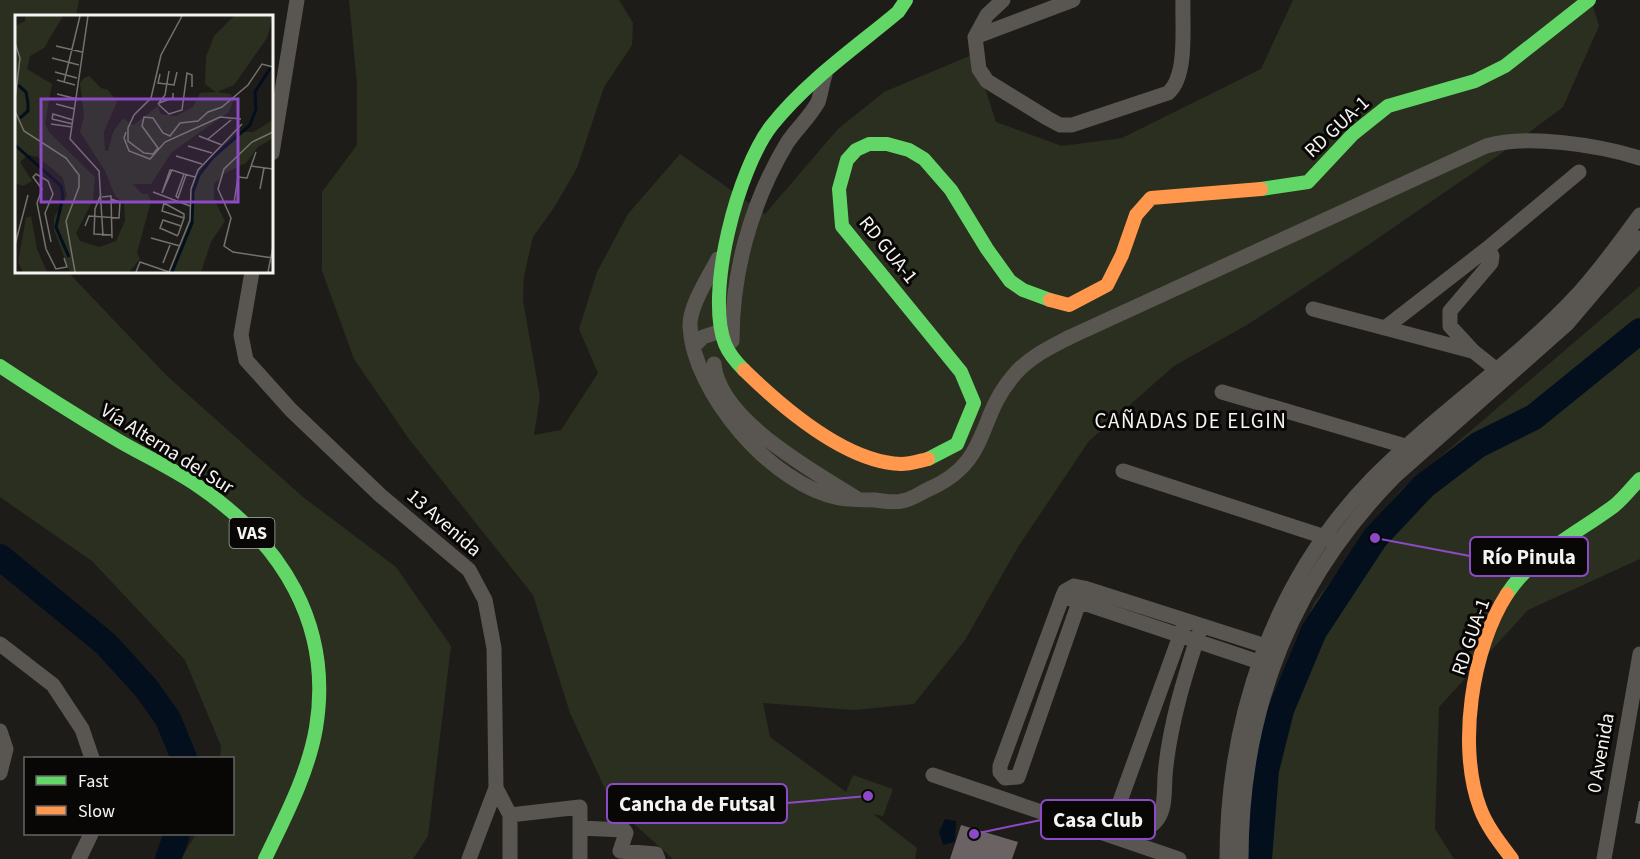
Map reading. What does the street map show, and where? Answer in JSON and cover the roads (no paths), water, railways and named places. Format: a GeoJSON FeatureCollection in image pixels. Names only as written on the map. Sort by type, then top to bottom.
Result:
{"type":"FeatureCollection","features":[{"type":"Feature","properties":{"kind":"main road","name":"RD GUA-1"},"geometry":{"type":"LineString","coordinates":[[906,0],[898,12],[794,102],[769,129],[742,186],[726,244],[719,302],[727,336],[725,344],[739,366],[795,414],[853,452],[883,462],[903,464],[933,458],[958,444],[974,403],[961,372],[842,226],[837,199],[839,177],[844,162],[854,150],[867,145],[884,145],[909,150],[929,161],[968,217],[1000,270],[1013,284],[1069,305],[1107,285],[1122,255],[1136,215],[1151,198],[1281,187],[1308,182],[1353,135],[1388,106],[1475,81],[1505,66],[1589,0]]}},
{"type":"Feature","properties":{"kind":"main road","name":"Vía Alterna del Sur"},"geometry":{"type":"LineString","coordinates":[[0,366],[208,494],[264,545],[303,601],[313,627],[320,656],[320,689],[316,729],[288,810],[265,859]]}},
{"type":"Feature","properties":{"kind":"main road","name":"RD GUA-1"},"geometry":{"type":"LineString","coordinates":[[1512,859],[1491,831],[1479,806],[1472,777],[1470,749],[1475,678],[1497,609],[1517,579],[1539,556],[1562,538],[1616,504],[1640,479]]}},
{"type":"Feature","properties":{"kind":"street"},"geometry":{"type":"LineString","coordinates":[[273,139],[277,83],[297,0]]}},
{"type":"Feature","properties":{"kind":"street"},"geometry":{"type":"LineString","coordinates":[[1004,0],[987,15],[975,37],[980,69],[987,81],[1060,124],[1084,123],[1168,93],[1174,88],[1181,70],[1183,0]]}},
{"type":"Feature","properties":{"kind":"street"},"geometry":{"type":"LineString","coordinates":[[975,37],[1073,0]]}},
{"type":"Feature","properties":{"kind":"street"},"geometry":{"type":"LineString","coordinates":[[693,347],[703,337],[727,336],[732,318],[742,247],[763,190],[788,142],[818,102],[825,75]]}},
{"type":"Feature","properties":{"kind":"street"},"geometry":{"type":"LineString","coordinates":[[726,244],[699,295],[689,323],[696,360],[713,395],[735,428],[798,482],[837,498],[902,501],[956,476],[972,458],[1008,383],[1030,358],[1486,146],[1503,142],[1533,140],[1640,158]]}},
{"type":"Feature","properties":{"kind":"street"},"geometry":{"type":"LineString","coordinates":[[1385,328],[1488,248],[1579,171]]}},
{"type":"Feature","properties":{"kind":"street"},"geometry":{"type":"LineString","coordinates":[[1502,374],[1579,293],[1640,215]]}},
{"type":"Feature","properties":{"kind":"street"},"geometry":{"type":"LineString","coordinates":[[1227,859],[1227,812],[1235,743],[1266,664],[1279,650],[1332,539],[1359,493],[1502,374],[1567,324],[1640,238]]}},
{"type":"Feature","properties":{"kind":"street"},"geometry":{"type":"LineString","coordinates":[[1488,248],[1492,256],[1491,263],[1450,311],[1450,326],[1473,351],[1502,374]]}},
{"type":"Feature","properties":{"kind":"street","name":"13 Avenida"},"geometry":{"type":"LineString","coordinates":[[252,273],[241,334],[246,360],[291,410],[381,495],[469,570],[485,600],[494,648],[496,788],[510,815],[510,859]]}},
{"type":"Feature","properties":{"kind":"street"},"geometry":{"type":"LineString","coordinates":[[1312,309],[1473,351]]}},
{"type":"Feature","properties":{"kind":"street"},"geometry":{"type":"LineString","coordinates":[[714,364],[716,380],[732,405],[764,436],[858,500]]}},
{"type":"Feature","properties":{"kind":"street"},"geometry":{"type":"LineString","coordinates":[[1222,392],[1415,448]]}},
{"type":"Feature","properties":{"kind":"street"},"geometry":{"type":"LineString","coordinates":[[1123,471],[1332,539]]}},
{"type":"Feature","properties":{"kind":"street"},"geometry":{"type":"LineString","coordinates":[[1241,859],[1241,812],[1250,745],[1266,664],[1264,646],[1293,588],[1332,539]]}},
{"type":"Feature","properties":{"kind":"street"},"geometry":{"type":"LineString","coordinates":[[1082,595],[1018,777],[1005,778],[1000,772],[1000,766],[1062,598],[1065,591],[1074,586],[1082,595],[1199,634],[1266,664]]}},
{"type":"Feature","properties":{"kind":"street"},"geometry":{"type":"LineString","coordinates":[[1183,629],[1119,804],[1123,818],[1140,826],[1155,823],[1161,812],[1168,744],[1199,634]]}},
{"type":"Feature","properties":{"kind":"street"},"geometry":{"type":"LineString","coordinates":[[1199,634],[1279,650]]}},
{"type":"Feature","properties":{"kind":"street"},"geometry":{"type":"LineString","coordinates":[[0,644],[53,685],[82,729],[91,757]]}},
{"type":"Feature","properties":{"kind":"street","name":"0 Avenida"},"geometry":{"type":"LineString","coordinates":[[1604,859],[1640,654]]}},
{"type":"Feature","properties":{"kind":"street"},"geometry":{"type":"LineString","coordinates":[[0,731],[6,749],[0,773]]}},
{"type":"Feature","properties":{"kind":"street"},"geometry":{"type":"LineString","coordinates":[[933,775],[1179,859]]}},
{"type":"Feature","properties":{"kind":"street"},"geometry":{"type":"LineString","coordinates":[[469,859],[496,788]]}},
{"type":"Feature","properties":{"kind":"street"},"geometry":{"type":"LineString","coordinates":[[510,815],[580,807],[580,859]]}},
{"type":"Feature","properties":{"kind":"street"},"geometry":{"type":"LineString","coordinates":[[580,828],[624,830],[626,832],[620,852],[656,854],[658,859]]}},
{"type":"Feature","properties":{"kind":"street"},"geometry":{"type":"LineString","coordinates":[[79,859],[90,835]]}},
{"type":"Feature","properties":{"kind":"water"},"geometry":{"type":"Polygon","coordinates":[[[945,819],[956,821],[955,842],[943,845],[939,832],[945,819]]]}},
{"type":"Feature","properties":{"kind":"waterway"},"geometry":{"type":"LineString","coordinates":[[1259,859],[1266,770],[1281,710],[1314,631],[1375,538],[1424,486],[1478,445],[1534,417],[1640,331]]}},
{"type":"Feature","properties":{"kind":"waterway"},"geometry":{"type":"LineString","coordinates":[[0,557],[106,644],[146,688],[168,719],[184,757]]}},
{"type":"Feature","properties":{"kind":"waterway"},"geometry":{"type":"LineString","coordinates":[[168,859],[177,835]]}},
{"type":"Feature","properties":{"kind":"place","name":"Río Pinula"},"geometry":{"type":"Point","coordinates":[1375,538]}},
{"type":"Feature","properties":{"kind":"place","name":"Cancha de Futsal"},"geometry":{"type":"Point","coordinates":[868,796]}},
{"type":"Feature","properties":{"kind":"place","name":"Casa Club"},"geometry":{"type":"Point","coordinates":[974,834]}},
{"type":"Feature","properties":{"kind":"district","name":"CAÑADAS DE ELGIN"},"geometry":{"type":"Point","coordinates":[1191,421]}}]}
